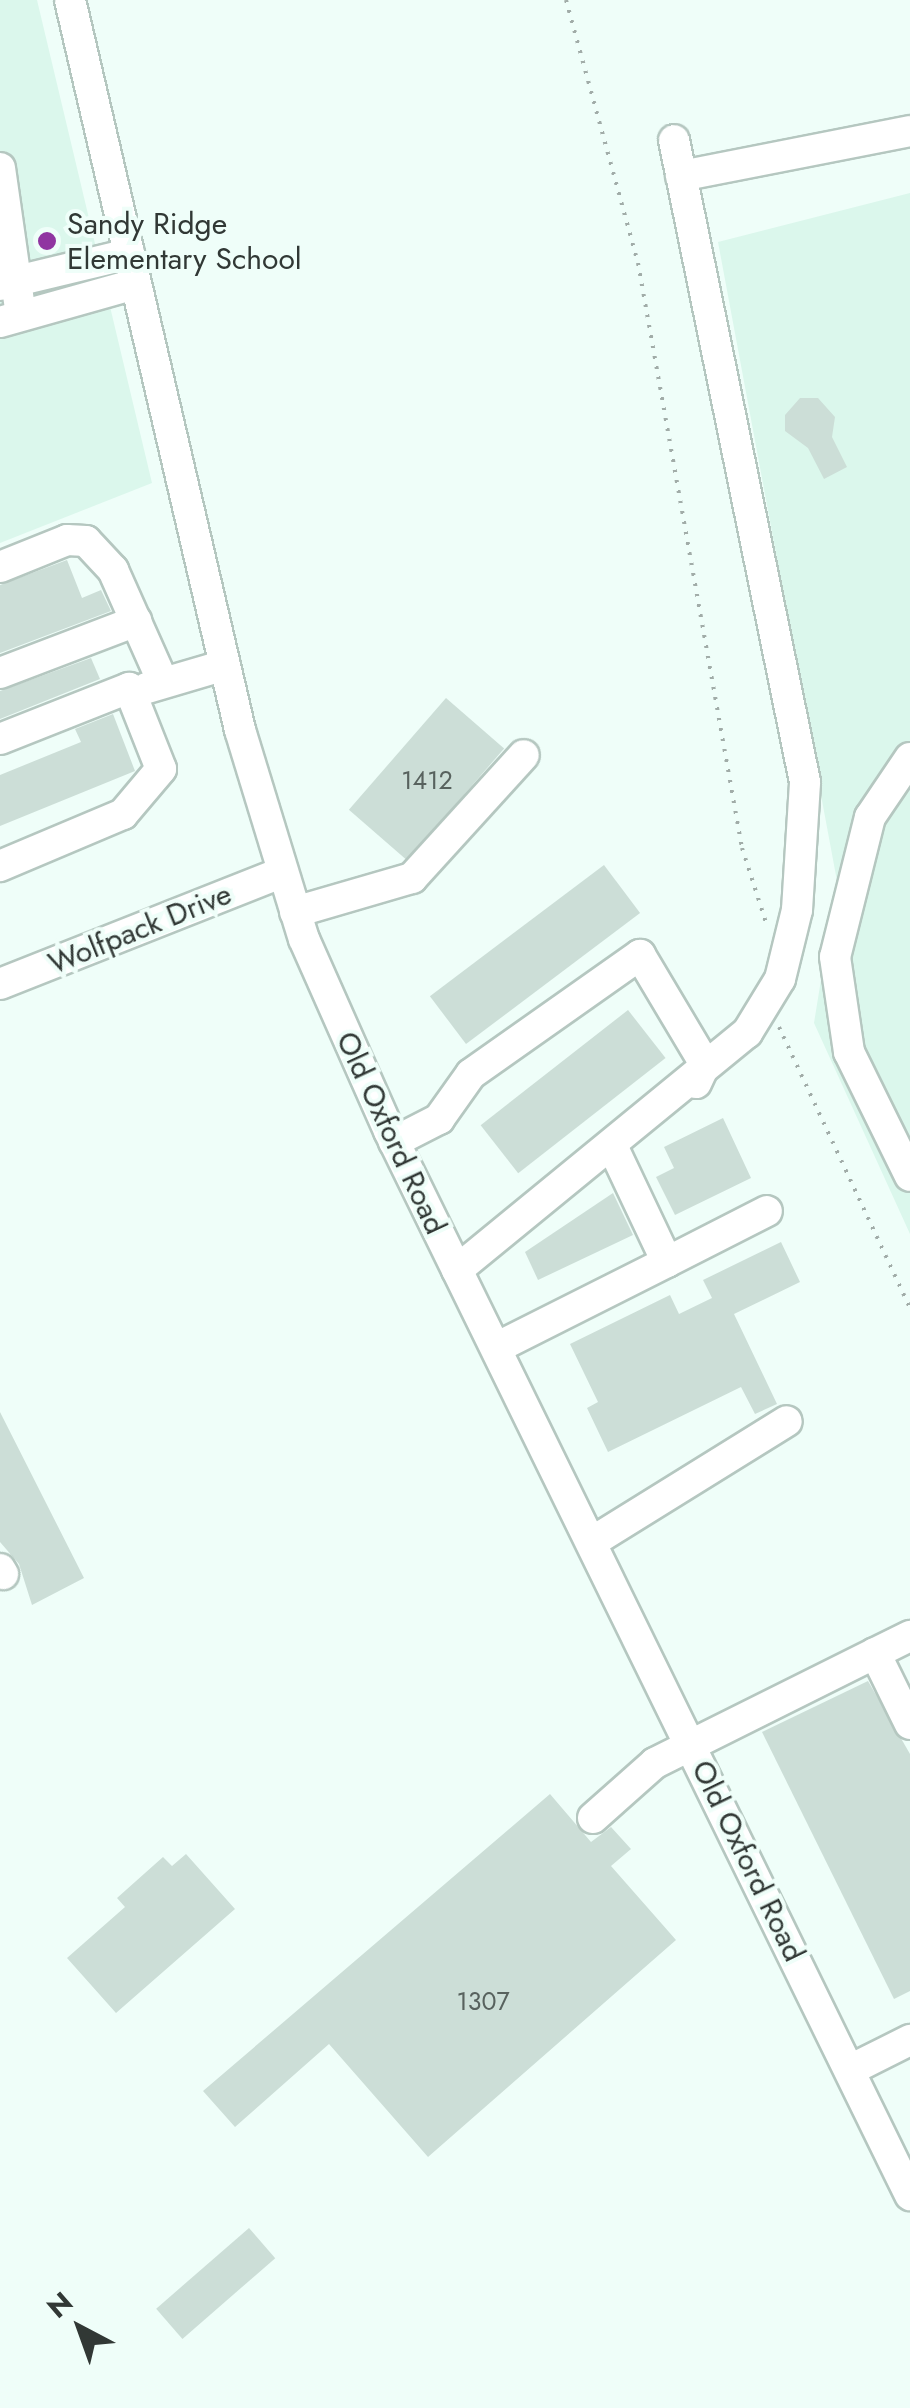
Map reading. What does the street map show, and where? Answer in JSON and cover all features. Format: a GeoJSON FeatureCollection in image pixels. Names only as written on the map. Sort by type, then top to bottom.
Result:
{"type":"FeatureCollection","features":[{"type":"Feature","properties":{"kind":"street","name":"Old Oxford Road"},"geometry":{"type":"LineString","coordinates":[[70,0],[225,664],[280,873],[294,912],[394,1142],[852,2069],[910,2195]]}},
{"type":"Feature","properties":{"kind":"street"},"geometry":{"type":"LineString","coordinates":[[456,1270],[696,1083],[768,1001],[786,960],[805,837],[805,782],[674,140]]}},
{"type":"Feature","properties":{"kind":"street"},"geometry":{"type":"LineString","coordinates":[[681,176],[906,140]]}},
{"type":"Feature","properties":{"kind":"street"},"geometry":{"type":"LineString","coordinates":[[0,168],[11,319],[135,284]]}},
{"type":"Feature","properties":{"kind":"street"},"geometry":{"type":"LineString","coordinates":[[8,282],[129,254]]}},
{"type":"Feature","properties":{"kind":"street"},"geometry":{"type":"LineString","coordinates":[[0,567],[67,540],[86,541],[113,570],[136,621],[149,687],[158,778],[122,814],[0,866]]}},
{"type":"Feature","properties":{"kind":"street"},"geometry":{"type":"LineString","coordinates":[[0,673],[136,621]]}},
{"type":"Feature","properties":{"kind":"street"},"geometry":{"type":"LineString","coordinates":[[0,739],[118,688],[149,687],[225,664]]}},
{"type":"Feature","properties":{"kind":"street"},"geometry":{"type":"LineString","coordinates":[[294,912],[412,878],[524,755]]}},
{"type":"Feature","properties":{"kind":"street"},"geometry":{"type":"LineString","coordinates":[[910,758],[870,817],[834,956],[849,1052],[910,1176]]}},
{"type":"Feature","properties":{"kind":"street","name":"Wolfpack Drive"},"geometry":{"type":"LineString","coordinates":[[0,984],[280,873]]}},
{"type":"Feature","properties":{"kind":"street"},"geometry":{"type":"LineString","coordinates":[[394,1142],[438,1118],[471,1074],[640,955],[705,1064],[696,1083]]}},
{"type":"Feature","properties":{"kind":"street"},"geometry":{"type":"LineString","coordinates":[[612,1148],[667,1262]]}},
{"type":"Feature","properties":{"kind":"street"},"geometry":{"type":"LineString","coordinates":[[496,1348],[767,1210]]}},
{"type":"Feature","properties":{"kind":"street"},"geometry":{"type":"LineString","coordinates":[[592,1542],[786,1421]]}},
{"type":"Feature","properties":{"kind":"street"},"geometry":{"type":"LineString","coordinates":[[593,1818],[690,1743],[910,1636]]}},
{"type":"Feature","properties":{"kind":"street"},"geometry":{"type":"LineString","coordinates":[[875,1653],[910,1724]]}},
{"type":"Feature","properties":{"kind":"street"},"geometry":{"type":"LineString","coordinates":[[852,2069],[910,2040]]}},
{"type":"Feature","properties":{"kind":"path"},"geometry":{"type":"LineString","coordinates":[[566,0],[638,263],[742,848],[786,960]]}},
{"type":"Feature","properties":{"kind":"path"},"geometry":{"type":"LineString","coordinates":[[768,1001],[808,1102],[910,1308]]}},
{"type":"Feature","properties":{"kind":"shaded area","name":"Sandy Ridge Elementary School"},"geometry":{"type":"Polygon","coordinates":[[[0,0],[37,0],[152,483],[0,543],[0,0]]]}},
{"type":"Feature","properties":{"kind":"shaded area"},"geometry":{"type":"Polygon","coordinates":[[[910,193],[910,1234],[814,1023],[837,881],[718,242],[910,193]]]}},
{"type":"Feature","properties":{"kind":"building"},"geometry":{"type":"Polygon","coordinates":[[[800,398],[818,398],[835,417],[832,437],[847,467],[824,479],[808,448],[785,431],[785,415],[800,398]]]}},
{"type":"Feature","properties":{"kind":"building"},"geometry":{"type":"Polygon","coordinates":[[[67,560],[82,598],[101,590],[111,611],[0,653],[0,585],[67,560]]]}},
{"type":"Feature","properties":{"kind":"building"},"geometry":{"type":"Polygon","coordinates":[[[91,658],[100,679],[0,719],[0,691],[91,658]]]}},
{"type":"Feature","properties":{"kind":"building"},"geometry":{"type":"Polygon","coordinates":[[[446,698],[504,749],[407,860],[349,810],[446,698]]]}},
{"type":"Feature","properties":{"kind":"building"},"geometry":{"type":"Polygon","coordinates":[[[113,714],[135,771],[0,826],[0,775],[81,742],[75,729],[113,714]]]}},
{"type":"Feature","properties":{"kind":"building"},"geometry":{"type":"Polygon","coordinates":[[[604,865],[640,913],[466,1044],[430,996],[604,865]]]}},
{"type":"Feature","properties":{"kind":"building"},"geometry":{"type":"Polygon","coordinates":[[[628,1010],[666,1058],[518,1173],[481,1125],[628,1010]]]}},
{"type":"Feature","properties":{"kind":"building"},"geometry":{"type":"Polygon","coordinates":[[[723,1118],[751,1178],[675,1215],[656,1177],[674,1168],[664,1147],[723,1118]]]}},
{"type":"Feature","properties":{"kind":"building"},"geometry":{"type":"Polygon","coordinates":[[[613,1193],[633,1235],[538,1280],[525,1252],[613,1193]]]}},
{"type":"Feature","properties":{"kind":"building"},"geometry":{"type":"Polygon","coordinates":[[[781,1242],[800,1282],[734,1314],[777,1404],[755,1414],[741,1387],[608,1452],[587,1408],[598,1402],[570,1344],[670,1295],[679,1314],[712,1298],[703,1280],[781,1242]]]}},
{"type":"Feature","properties":{"kind":"building"},"geometry":{"type":"Polygon","coordinates":[[[0,1412],[84,1578],[32,1605],[19,1564],[0,1542],[0,1412]]]}},
{"type":"Feature","properties":{"kind":"building"},"geometry":{"type":"Polygon","coordinates":[[[868,1681],[910,1754],[910,1991],[894,1999],[762,1732],[868,1681]]]}},
{"type":"Feature","properties":{"kind":"building"},"geometry":{"type":"Polygon","coordinates":[[[550,1794],[591,1842],[611,1827],[631,1849],[611,1866],[676,1940],[428,2157],[329,2044],[235,2127],[203,2091],[550,1794]]]}},
{"type":"Feature","properties":{"kind":"building"},"geometry":{"type":"Polygon","coordinates":[[[186,1854],[235,1909],[116,2013],[67,1958],[125,1907],[117,1898],[163,1857],[172,1866],[186,1854]]]}},
{"type":"Feature","properties":{"kind":"building"},"geometry":{"type":"Polygon","coordinates":[[[249,2228],[275,2258],[182,2339],[156,2309],[249,2228]]]}},
{"type":"Feature","properties":{"kind":"place","name":"Sandy Ridge Elementary School"},"geometry":{"type":"Point","coordinates":[47,241]}}]}
